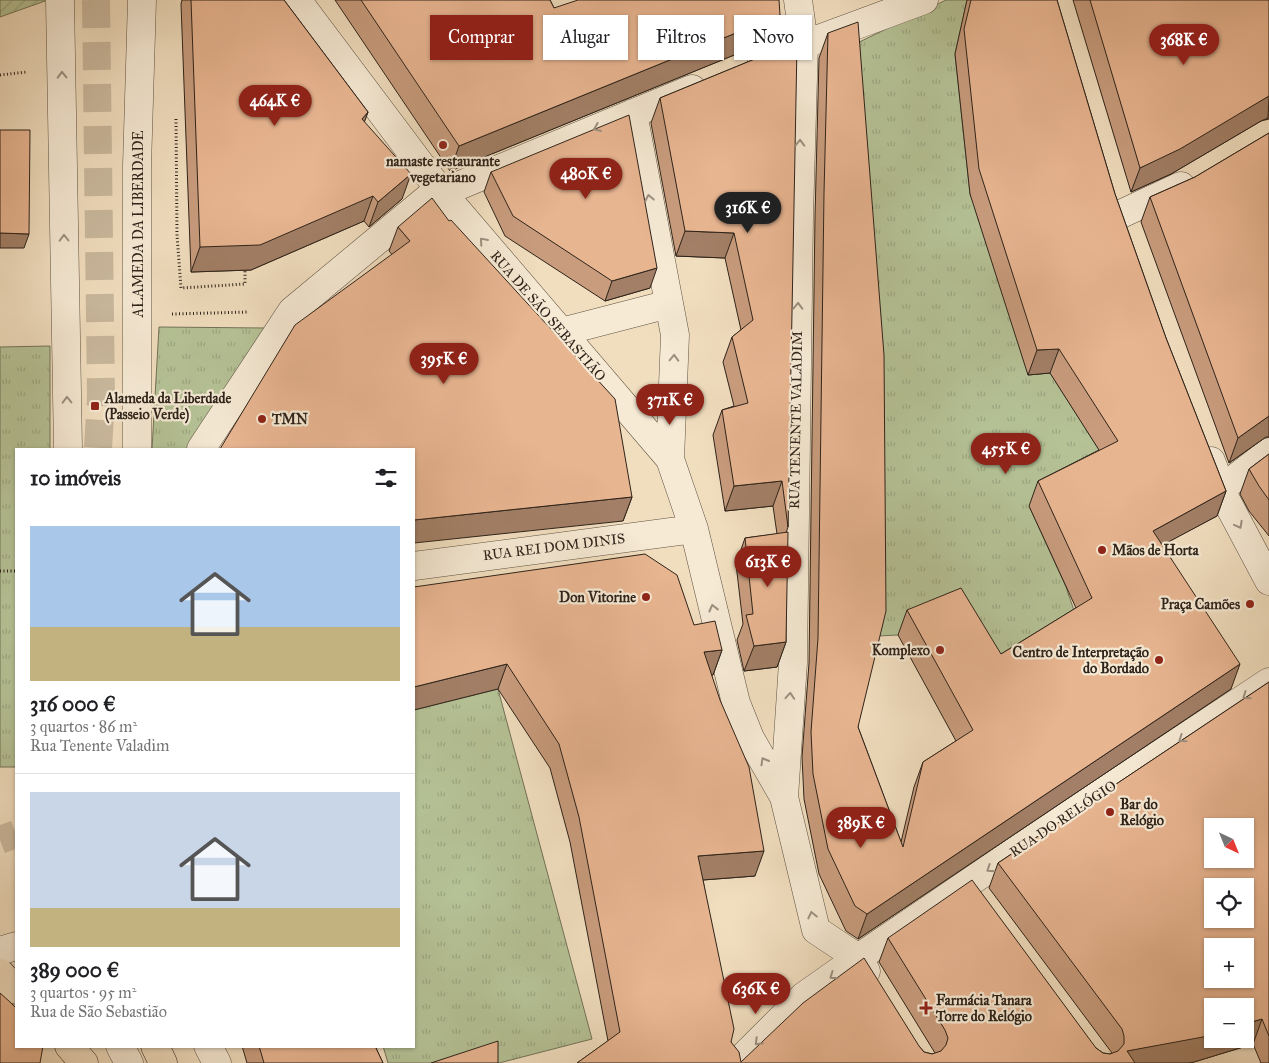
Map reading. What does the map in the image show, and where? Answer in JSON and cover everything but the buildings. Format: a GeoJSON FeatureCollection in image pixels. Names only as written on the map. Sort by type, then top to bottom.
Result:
{"type":"FeatureCollection","features":[{"type":"Feature","properties":{"kind":"main road"},"geometry":{"type":"LineString","coordinates":[[0,973],[15,989]]}},
{"type":"Feature","properties":{"kind":"main road"},"geometry":{"type":"LineString","coordinates":[[156,1048],[163,1063]]}},
{"type":"Feature","properties":{"kind":"street"},"geometry":{"type":"LineString","coordinates":[[60,0],[68,448]]}},
{"type":"Feature","properties":{"kind":"street","name":"ALAMEDA DA LIBERDADE"},"geometry":{"type":"LineString","coordinates":[[136,448],[137,166],[142,0]]}},
{"type":"Feature","properties":{"kind":"street","name":"RUA DE SÃO SEBASTIÃO"},"geometry":{"type":"LineString","coordinates":[[297,0],[439,189],[670,459],[694,529],[736,703],[750,738],[784,797],[816,930],[858,958],[881,996]]}},
{"type":"Feature","properties":{"kind":"street","name":"RUA TENENTE VALADIM"},"geometry":{"type":"LineString","coordinates":[[798,0],[800,15]]}},
{"type":"Feature","properties":{"kind":"street"},"geometry":{"type":"LineString","coordinates":[[812,40],[924,0]]}},
{"type":"Feature","properties":{"kind":"street"},"geometry":{"type":"LineString","coordinates":[[741,69],[763,60]]}},
{"type":"Feature","properties":{"kind":"street","name":"RUA TENENTE VALADIM"},"geometry":{"type":"LineString","coordinates":[[784,797],[793,663],[799,208],[803,60]]}},
{"type":"Feature","properties":{"kind":"street"},"geometry":{"type":"LineString","coordinates":[[202,448],[292,311],[439,189],[458,186],[714,80]]}},
{"type":"Feature","properties":{"kind":"street"},"geometry":{"type":"LineString","coordinates":[[633,113],[675,335],[670,459]]}},
{"type":"Feature","properties":{"kind":"street"},"geometry":{"type":"LineString","coordinates":[[1121,214],[1201,174]]}},
{"type":"Feature","properties":{"kind":"street"},"geometry":{"type":"LineString","coordinates":[[1112,186],[1130,241]]}},
{"type":"Feature","properties":{"kind":"street"},"geometry":{"type":"LineString","coordinates":[[561,332],[670,304]]}},
{"type":"Feature","properties":{"kind":"street"},"geometry":{"type":"LineString","coordinates":[[1203,442],[1221,489],[1269,581]]}},
{"type":"Feature","properties":{"kind":"street"},"geometry":{"type":"LineString","coordinates":[[1221,489],[1269,452]]}},
{"type":"Feature","properties":{"kind":"street","name":"RUA REI DOM DINIS"},"geometry":{"type":"LineString","coordinates":[[415,566],[694,529]]}},
{"type":"Feature","properties":{"kind":"street","name":"RUA DO RELÓGIO"},"geometry":{"type":"LineString","coordinates":[[858,958],[1269,682]]}},
{"type":"Feature","properties":{"kind":"street"},"geometry":{"type":"LineString","coordinates":[[967,884],[985,907]]}},
{"type":"Feature","properties":{"kind":"street"},"geometry":{"type":"LineString","coordinates":[[0,951],[15,946]]}},
{"type":"Feature","properties":{"kind":"street"},"geometry":{"type":"LineString","coordinates":[[737,1063],[804,996],[858,958]]}},
{"type":"Feature","properties":{"kind":"street"},"geometry":{"type":"LineString","coordinates":[[121,1048],[130,1063]]}},
{"type":"Feature","properties":{"kind":"street"},"geometry":{"type":"LineString","coordinates":[[209,1048],[217,1063]]}},
{"type":"Feature","properties":{"kind":"path"},"geometry":{"type":"LineString","coordinates":[[176,114],[177,235],[181,288],[245,284],[245,260]]}},
{"type":"Feature","properties":{"kind":"path"},"geometry":{"type":"LineString","coordinates":[[137,315],[292,311]]}},
{"type":"Feature","properties":{"kind":"path"},"geometry":{"type":"LineString","coordinates":[[0,571],[15,571]]}},
{"type":"Feature","properties":{"kind":"green space"},"geometry":{"type":"Polygon","coordinates":[[[0,0],[45,0],[45,1],[0,17],[0,0]]]}},
{"type":"Feature","properties":{"kind":"green space"},"geometry":{"type":"Polygon","coordinates":[[[946,0],[967,0],[955,54],[970,194],[1050,373],[1109,465],[1029,506],[1066,587],[1079,625],[979,687],[898,635],[877,636],[849,47],[946,0]]]}},
{"type":"Feature","properties":{"kind":"green space"},"geometry":{"type":"Polygon","coordinates":[[[159,327],[265,328],[189,448],[152,448],[159,327]]]}},
{"type":"Feature","properties":{"kind":"green space"},"geometry":{"type":"Polygon","coordinates":[[[50,346],[50,448],[15,448],[15,767],[0,767],[0,347],[50,346]]]}},
{"type":"Feature","properties":{"kind":"green space"},"geometry":{"type":"Polygon","coordinates":[[[498,689],[592,1039],[499,1063],[388,1063],[384,1048],[415,1048],[415,710],[498,689]]]}},
{"type":"Feature","properties":{"kind":"tunnel"},"geometry":{"type":"LineString","coordinates":[[96,0],[101,397],[98,448]]}},
{"type":"Feature","properties":{"kind":"tunnel"},"geometry":{"type":"LineString","coordinates":[[0,840],[15,834]]}},
{"type":"Feature","properties":{"kind":"place","name":"namaste restaurante vegetariano"},"geometry":{"type":"Point","coordinates":[443,145]}},
{"type":"Feature","properties":{"kind":"place","name":"Alameda da Liberdade (Passeio Verde)"},"geometry":{"type":"Point","coordinates":[95,406]}},
{"type":"Feature","properties":{"kind":"place","name":"TMN"},"geometry":{"type":"Point","coordinates":[262,419]}},
{"type":"Feature","properties":{"kind":"place","name":"Mãos de Horta"},"geometry":{"type":"Point","coordinates":[1102,550]}},
{"type":"Feature","properties":{"kind":"place","name":"Don Vitorine"},"geometry":{"type":"Point","coordinates":[646,597]}},
{"type":"Feature","properties":{"kind":"place","name":"Praça Camões"},"geometry":{"type":"Point","coordinates":[1250,604]}},
{"type":"Feature","properties":{"kind":"place","name":"Komplexo"},"geometry":{"type":"Point","coordinates":[940,650]}},
{"type":"Feature","properties":{"kind":"place","name":"Centro de Interpretação do Bordado"},"geometry":{"type":"Point","coordinates":[1159,660]}},
{"type":"Feature","properties":{"kind":"place","name":"Bar do Relógio"},"geometry":{"type":"Point","coordinates":[1110,812]}},
{"type":"Feature","properties":{"kind":"place","name":"Farmácia Tanara Torre do Relógio"},"geometry":{"type":"Point","coordinates":[926,1008]}}]}
